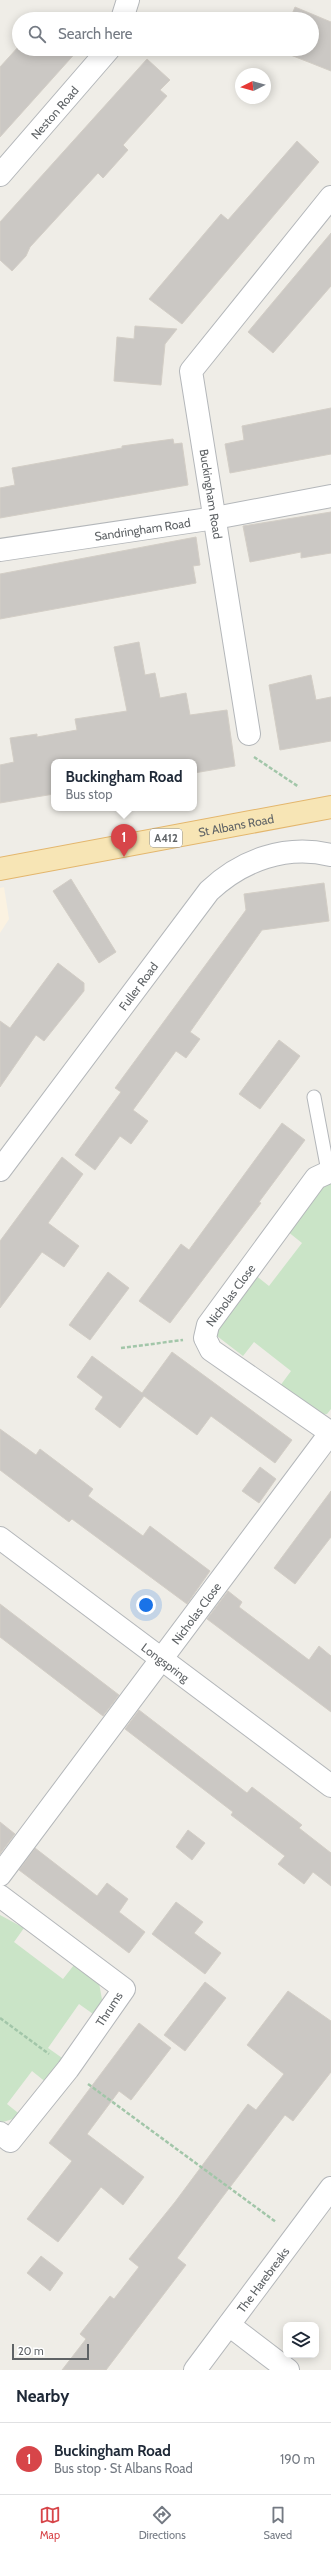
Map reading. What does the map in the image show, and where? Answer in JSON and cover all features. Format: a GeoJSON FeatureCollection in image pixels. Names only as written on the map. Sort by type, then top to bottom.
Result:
{"type":"FeatureCollection","features":[{"type":"Feature","properties":{"kind":"main road","name":"St Albans Road"},"geometry":{"type":"LineString","coordinates":[[0,869],[331,807]]}},
{"type":"Feature","properties":{"kind":"street"},"geometry":{"type":"LineString","coordinates":[[124,12],[128,0]]}},
{"type":"Feature","properties":{"kind":"street","name":"Neston Road"},"geometry":{"type":"LineString","coordinates":[[0,175],[103,56]]}},
{"type":"Feature","properties":{"kind":"street","name":"Buckingham Road"},"geometry":{"type":"LineString","coordinates":[[250,734],[191,371],[331,197]]}},
{"type":"Feature","properties":{"kind":"street","name":"Sandringham Road"},"geometry":{"type":"LineString","coordinates":[[0,550],[214,518],[331,496]]}},
{"type":"Feature","properties":{"kind":"street","name":"Fuller Road"},"geometry":{"type":"LineString","coordinates":[[0,1170],[209,891],[223,877],[256,860],[274,854],[308,851],[331,856]]}},
{"type":"Feature","properties":{"kind":"street","name":"Nicholas Close"},"geometry":{"type":"LineString","coordinates":[[162,1660],[331,1433],[211,1350],[205,1338],[208,1325],[316,1178],[329,1171]]}},
{"type":"Feature","properties":{"kind":"street","name":"Longspring"},"geometry":{"type":"LineString","coordinates":[[0,1538],[331,1786]]}},
{"type":"Feature","properties":{"kind":"street"},"geometry":{"type":"LineString","coordinates":[[0,1875],[162,1660]]}},
{"type":"Feature","properties":{"kind":"street","name":"Thrums"},"geometry":{"type":"LineString","coordinates":[[0,1896],[124,1989],[68,2069],[10,2141],[0,2133]]}},
{"type":"Feature","properties":{"kind":"street","name":"The Harebreaks"},"geometry":{"type":"LineString","coordinates":[[195,2370],[331,2188]]}},
{"type":"Feature","properties":{"kind":"street"},"geometry":{"type":"LineString","coordinates":[[229,2325],[288,2370]]}},
{"type":"Feature","properties":{"kind":"lane"},"geometry":{"type":"LineString","coordinates":[[314,1097],[329,1171]]}},
{"type":"Feature","properties":{"kind":"path"},"geometry":{"type":"LineString","coordinates":[[250,734],[255,759],[300,787],[306,812]]}},
{"type":"Feature","properties":{"kind":"path"},"geometry":{"type":"LineString","coordinates":[[121,1348],[205,1338]]}},
{"type":"Feature","properties":{"kind":"path"},"geometry":{"type":"LineString","coordinates":[[0,2018],[295,2236]]}},
{"type":"Feature","properties":{"kind":"shaded area"},"geometry":{"type":"Polygon","coordinates":[[[4,887],[9,919],[0,933],[0,888],[4,887]]]}},
{"type":"Feature","properties":{"kind":"green space"},"geometry":{"type":"Polygon","coordinates":[[[331,1183],[331,1409],[327,1414],[317,1415],[280,1386],[291,1371],[254,1342],[243,1356],[217,1336],[215,1324],[254,1274],[269,1286],[302,1243],[287,1231],[323,1184],[331,1183]]]}},
{"type":"Feature","properties":{"kind":"green space"},"geometry":{"type":"Polygon","coordinates":[[[0,1915],[24,1928],[14,1942],[63,1979],[74,1965],[99,1983],[103,2005],[96,2016],[79,2004],[48,2048],[65,2060],[47,2083],[32,2071],[7,2104],[22,2116],[0,2123],[0,1915]]]}},
{"type":"Feature","properties":{"kind":"building"},"geometry":{"type":"Polygon","coordinates":[[[295,7],[307,12],[293,12],[295,7]]]}},
{"type":"Feature","properties":{"kind":"building"},"geometry":{"type":"Polygon","coordinates":[[[319,17],[331,22],[331,71],[293,56],[319,56],[319,17]]]}},
{"type":"Feature","properties":{"kind":"building"},"geometry":{"type":"Polygon","coordinates":[[[12,54],[12,56],[73,56],[0,137],[0,67],[12,54]]]}},
{"type":"Feature","properties":{"kind":"building"},"geometry":{"type":"Polygon","coordinates":[[[147,59],[170,80],[160,90],[167,96],[123,145],[128,150],[103,178],[98,173],[30,247],[26,256],[12,271],[0,260],[0,222],[147,59]]]}},
{"type":"Feature","properties":{"kind":"building"},"geometry":{"type":"Polygon","coordinates":[[[297,141],[319,162],[182,324],[149,299],[221,214],[228,220],[297,141]]]}},
{"type":"Feature","properties":{"kind":"building"},"geometry":{"type":"Polygon","coordinates":[[[331,233],[331,286],[273,353],[248,332],[331,233]]]}},
{"type":"Feature","properties":{"kind":"building"},"geometry":{"type":"Polygon","coordinates":[[[135,326],[177,329],[165,344],[161,385],[114,381],[117,337],[134,339],[135,326]]]}},
{"type":"Feature","properties":{"kind":"building"},"geometry":{"type":"Polygon","coordinates":[[[331,408],[331,454],[230,473],[225,444],[244,440],[242,426],[331,408]]]}},
{"type":"Feature","properties":{"kind":"building"},"geometry":{"type":"Polygon","coordinates":[[[173,439],[174,444],[182,443],[188,485],[0,518],[0,488],[15,485],[12,468],[122,448],[122,446],[173,439]]]}},
{"type":"Feature","properties":{"kind":"building"},"geometry":{"type":"Polygon","coordinates":[[[331,512],[331,553],[301,558],[301,552],[250,562],[243,526],[331,512]]]}},
{"type":"Feature","properties":{"kind":"building"},"geometry":{"type":"Polygon","coordinates":[[[196,537],[200,565],[193,566],[196,583],[0,619],[0,574],[196,537]]]}},
{"type":"Feature","properties":{"kind":"building"},"geometry":{"type":"Polygon","coordinates":[[[139,642],[145,675],[155,673],[160,698],[186,693],[190,715],[227,710],[235,766],[197,772],[197,759],[51,759],[51,794],[0,803],[0,765],[14,762],[10,738],[37,734],[37,737],[77,730],[75,719],[127,711],[114,647],[139,642]]]}},
{"type":"Feature","properties":{"kind":"building"},"geometry":{"type":"Polygon","coordinates":[[[311,675],[316,700],[331,697],[331,741],[280,750],[269,685],[311,675]]]}},
{"type":"Feature","properties":{"kind":"building"},"geometry":{"type":"Polygon","coordinates":[[[71,879],[116,952],[99,963],[53,891],[71,879]]]}},
{"type":"Feature","properties":{"kind":"building"},"geometry":{"type":"Polygon","coordinates":[[[324,883],[329,921],[262,930],[190,1032],[200,1039],[186,1058],[176,1051],[133,1110],[148,1121],[131,1144],[120,1136],[95,1170],[75,1155],[121,1092],[115,1088],[246,910],[244,894],[324,883]]]}},
{"type":"Feature","properties":{"kind":"building"},"geometry":{"type":"Polygon","coordinates":[[[58,963],[84,983],[84,991],[44,1041],[36,1035],[0,1087],[0,1021],[10,1028],[58,963]]]}},
{"type":"Feature","properties":{"kind":"building"},"geometry":{"type":"Polygon","coordinates":[[[279,1040],[300,1056],[260,1109],[239,1094],[279,1040]]]}},
{"type":"Feature","properties":{"kind":"building"},"geometry":{"type":"Polygon","coordinates":[[[282,1123],[305,1140],[259,1202],[261,1203],[170,1323],[139,1301],[181,1244],[189,1250],[282,1123]]]}},
{"type":"Feature","properties":{"kind":"building"},"geometry":{"type":"Polygon","coordinates":[[[62,1157],[83,1174],[48,1223],[79,1246],[64,1267],[42,1252],[0,1308],[0,1241],[62,1157]]]}},
{"type":"Feature","properties":{"kind":"building"},"geometry":{"type":"Polygon","coordinates":[[[108,1272],[129,1288],[90,1340],[69,1325],[108,1272]]]}},
{"type":"Feature","properties":{"kind":"building"},"geometry":{"type":"Polygon","coordinates":[[[172,1352],[292,1440],[275,1463],[211,1416],[197,1435],[144,1396],[120,1428],[95,1409],[103,1397],[77,1377],[92,1356],[142,1393],[172,1352]]]}},
{"type":"Feature","properties":{"kind":"building"},"geometry":{"type":"Polygon","coordinates":[[[0,1429],[36,1455],[40,1449],[93,1489],[88,1496],[143,1536],[150,1526],[210,1571],[187,1604],[72,1519],[69,1522],[0,1470],[0,1429]]]}},
{"type":"Feature","properties":{"kind":"building"},"geometry":{"type":"Polygon","coordinates":[[[260,1467],[276,1479],[259,1503],[242,1491],[260,1467]]]}},
{"type":"Feature","properties":{"kind":"building"},"geometry":{"type":"Polygon","coordinates":[[[331,1491],[331,1537],[295,1584],[274,1568],[331,1491]]]}},
{"type":"Feature","properties":{"kind":"building"},"geometry":{"type":"Polygon","coordinates":[[[228,1591],[242,1602],[239,1607],[309,1660],[319,1646],[331,1656],[331,1712],[207,1619],[228,1591]]]}},
{"type":"Feature","properties":{"kind":"building"},"geometry":{"type":"Polygon","coordinates":[[[0,1604],[119,1695],[103,1716],[0,1637],[0,1604]]]}},
{"type":"Feature","properties":{"kind":"building"},"geometry":{"type":"Polygon","coordinates":[[[139,1710],[247,1793],[252,1787],[302,1825],[299,1828],[331,1853],[331,1886],[313,1872],[304,1884],[278,1864],[285,1856],[231,1815],[233,1812],[125,1729],[139,1710]]]}},
{"type":"Feature","properties":{"kind":"building"},"geometry":{"type":"Polygon","coordinates":[[[0,1822],[15,1834],[0,1854],[0,1822]]]}},
{"type":"Feature","properties":{"kind":"building"},"geometry":{"type":"Polygon","coordinates":[[[188,1830],[205,1843],[192,1860],[176,1847],[188,1830]]]}},
{"type":"Feature","properties":{"kind":"building"},"geometry":{"type":"Polygon","coordinates":[[[35,1848],[97,1896],[107,1883],[128,1899],[119,1912],[145,1932],[129,1953],[19,1870],[35,1848]]]}},
{"type":"Feature","properties":{"kind":"building"},"geometry":{"type":"Polygon","coordinates":[[[176,1902],[203,1922],[194,1933],[221,1953],[205,1974],[152,1934],[176,1902]]]}},
{"type":"Feature","properties":{"kind":"building"},"geometry":{"type":"Polygon","coordinates":[[[205,1982],[226,1998],[185,2051],[164,2035],[205,1982]]]}},
{"type":"Feature","properties":{"kind":"building"},"geometry":{"type":"Polygon","coordinates":[[[288,1991],[331,2021],[331,2072],[293,2121],[285,2115],[221,2199],[177,2258],[186,2265],[106,2370],[62,2370],[86,2339],[80,2334],[110,2296],[114,2299],[139,2267],[129,2259],[175,2202],[248,2104],[256,2110],[284,2074],[247,2045],[288,1991]]]}},
{"type":"Feature","properties":{"kind":"building"},"geometry":{"type":"Polygon","coordinates":[[[139,2023],[171,2048],[131,2100],[119,2091],[87,2134],[144,2177],[123,2205],[101,2187],[58,2242],[27,2219],[72,2161],[49,2143],[139,2023]]]}},
{"type":"Feature","properties":{"kind":"building"},"geometry":{"type":"Polygon","coordinates":[[[41,2256],[63,2273],[50,2291],[27,2273],[41,2256]]]}},
{"type":"Feature","properties":{"kind":"place","name":"Buckingham Road"},"geometry":{"type":"Point","coordinates":[124,857]}}]}
